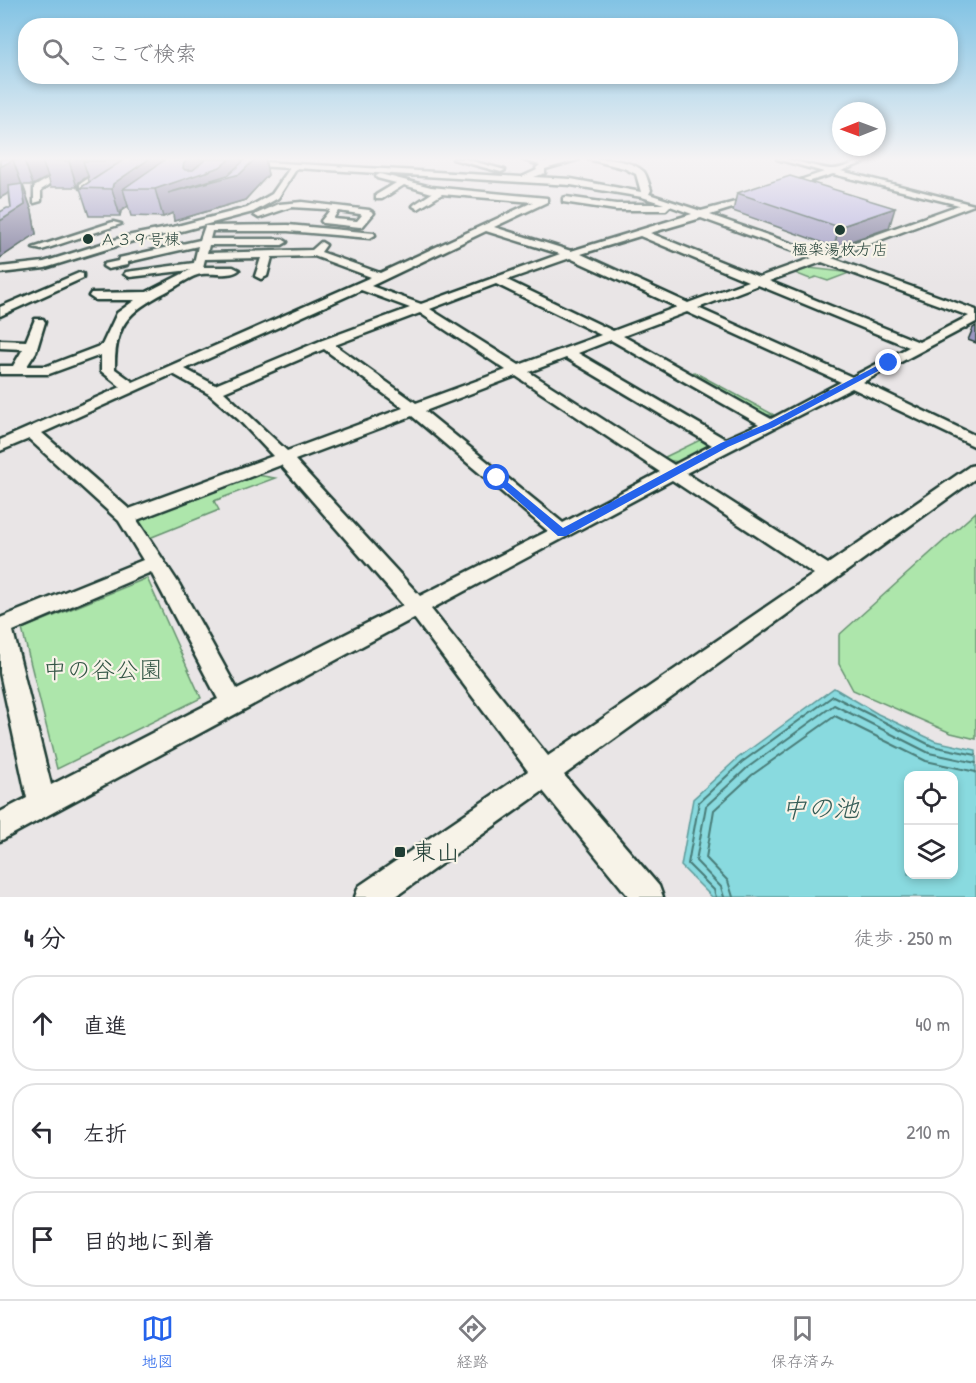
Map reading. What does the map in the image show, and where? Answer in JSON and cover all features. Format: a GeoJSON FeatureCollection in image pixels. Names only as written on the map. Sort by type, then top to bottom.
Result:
{"type":"FeatureCollection","features":[{"type":"Feature","properties":{"kind":"street"},"geometry":{"type":"LineString","coordinates":[[0,282],[31,268],[131,238],[174,230],[250,210],[266,201]]}},
{"type":"Feature","properties":{"kind":"street"},"geometry":{"type":"LineString","coordinates":[[283,206],[288,201]]}},
{"type":"Feature","properties":{"kind":"street"},"geometry":{"type":"LineString","coordinates":[[418,206],[426,201]]}},
{"type":"Feature","properties":{"kind":"street"},"geometry":{"type":"LineString","coordinates":[[0,446],[381,277],[542,201]]}},
{"type":"Feature","properties":{"kind":"street"},"geometry":{"type":"LineString","coordinates":[[573,201],[626,207],[683,204],[828,257],[976,305]]}},
{"type":"Feature","properties":{"kind":"street"},"geometry":{"type":"LineString","coordinates":[[662,201],[675,205]]}},
{"type":"Feature","properties":{"kind":"street"},"geometry":{"type":"LineString","coordinates":[[213,391],[325,344],[496,279],[747,201]]}},
{"type":"Feature","properties":{"kind":"street"},"geometry":{"type":"LineString","coordinates":[[951,201],[972,206]]}},
{"type":"Feature","properties":{"kind":"street"},"geometry":{"type":"LineString","coordinates":[[228,227],[283,206],[335,208]]}},
{"type":"Feature","properties":{"kind":"street"},"geometry":{"type":"LineString","coordinates":[[126,517],[758,281],[972,206]]}},
{"type":"Feature","properties":{"kind":"street"},"geometry":{"type":"LineString","coordinates":[[38,248],[116,224]]}},
{"type":"Feature","properties":{"kind":"street"},"geometry":{"type":"LineString","coordinates":[[130,387],[108,370],[108,348],[121,316],[198,264],[208,228],[288,228],[370,235]]}},
{"type":"Feature","properties":{"kind":"street"},"geometry":{"type":"LineString","coordinates":[[487,228],[571,254],[690,306],[976,442]]}},
{"type":"Feature","properties":{"kind":"street"},"geometry":{"type":"LineString","coordinates":[[21,260],[44,261],[135,231]]}},
{"type":"Feature","properties":{"kind":"street"},"geometry":{"type":"LineString","coordinates":[[315,253],[329,233]]}},
{"type":"Feature","properties":{"kind":"street"},"geometry":{"type":"LineString","coordinates":[[641,233],[921,347]]}},
{"type":"Feature","properties":{"kind":"street"},"geometry":{"type":"LineString","coordinates":[[108,266],[205,238]]}},
{"type":"Feature","properties":{"kind":"street"},"geometry":{"type":"LineString","coordinates":[[129,251],[205,238],[282,242]]}},
{"type":"Feature","properties":{"kind":"street"},"geometry":{"type":"LineString","coordinates":[[4,270],[50,239]]}},
{"type":"Feature","properties":{"kind":"street"},"geometry":{"type":"LineString","coordinates":[[130,274],[267,255],[315,253],[381,277]]}},
{"type":"Feature","properties":{"kind":"street"},"geometry":{"type":"LineString","coordinates":[[261,276],[267,255]]}},
{"type":"Feature","properties":{"kind":"street"},"geometry":{"type":"LineString","coordinates":[[828,257],[976,316]]}},
{"type":"Feature","properties":{"kind":"street"},"geometry":{"type":"LineString","coordinates":[[198,264],[233,270]]}},
{"type":"Feature","properties":{"kind":"street"},"geometry":{"type":"LineString","coordinates":[[4,270],[31,268]]}},
{"type":"Feature","properties":{"kind":"street"},"geometry":{"type":"LineString","coordinates":[[496,279],[613,336],[771,425]]}},
{"type":"Feature","properties":{"kind":"street"},"geometry":{"type":"LineString","coordinates":[[0,312],[62,283],[77,281]]}},
{"type":"Feature","properties":{"kind":"street"},"geometry":{"type":"LineString","coordinates":[[361,286],[421,308],[829,574]]}},
{"type":"Feature","properties":{"kind":"street"},"geometry":{"type":"LineString","coordinates":[[95,296],[151,296]]}},
{"type":"Feature","properties":{"kind":"street"},"geometry":{"type":"LineString","coordinates":[[0,827],[232,702],[562,533],[724,445],[771,425],[976,316]]}},
{"type":"Feature","properties":{"kind":"street"},"geometry":{"type":"LineString","coordinates":[[17,371],[29,352],[39,322]]}},
{"type":"Feature","properties":{"kind":"street"},"geometry":{"type":"LineString","coordinates":[[0,344],[30,345]]}},
{"type":"Feature","properties":{"kind":"street"},"geometry":{"type":"LineString","coordinates":[[325,344],[415,410],[562,533]]}},
{"type":"Feature","properties":{"kind":"street"},"geometry":{"type":"LineString","coordinates":[[0,370],[49,370],[108,348]]}},
{"type":"Feature","properties":{"kind":"street"},"geometry":{"type":"LineString","coordinates":[[568,353],[724,445]]}},
{"type":"Feature","properties":{"kind":"street"},"geometry":{"type":"LineString","coordinates":[[172,368],[213,391],[243,416],[284,458],[418,608],[546,774],[648,897]]}},
{"type":"Feature","properties":{"kind":"street"},"geometry":{"type":"LineString","coordinates":[[31,432],[126,517],[172,589],[232,702]]}},
{"type":"Feature","properties":{"kind":"street"},"geometry":{"type":"LineString","coordinates":[[369,897],[976,470]]}},
{"type":"Feature","properties":{"kind":"street"},"geometry":{"type":"LineString","coordinates":[[42,804],[1,627],[154,563]]}},
{"type":"Feature","properties":{"kind":"green space"},"geometry":{"type":"Polygon","coordinates":[[[809,268],[849,273],[828,281],[816,277],[810,279],[795,273],[809,268]]]}},
{"type":"Feature","properties":{"kind":"green space"},"geometry":{"type":"Polygon","coordinates":[[[694,372],[774,415],[763,415],[686,375],[694,372]]]}},
{"type":"Feature","properties":{"kind":"green space"},"geometry":{"type":"Polygon","coordinates":[[[700,440],[713,449],[685,463],[661,459],[700,440]]]}},
{"type":"Feature","properties":{"kind":"green space"},"geometry":{"type":"Polygon","coordinates":[[[257,475],[275,478],[214,501],[219,510],[147,539],[137,521],[257,475]]]}},
{"type":"Feature","properties":{"kind":"green space"},"geometry":{"type":"Polygon","coordinates":[[[976,512],[976,739],[951,733],[853,690],[839,664],[839,635],[976,512]]]}},
{"type":"Feature","properties":{"kind":"green space","name":"中の谷公園"},"geometry":{"type":"Polygon","coordinates":[[[147,578],[201,698],[57,769],[22,629],[147,578]]]}},
{"type":"Feature","properties":{"kind":"water","name":"中の池"},"geometry":{"type":"Polygon","coordinates":[[[834,688],[878,714],[935,741],[976,750],[976,897],[712,897],[681,866],[693,799],[738,758],[834,688]]]}},
{"type":"Feature","properties":{"kind":"building"},"geometry":{"type":"Polygon","coordinates":[[[10,201],[24,201],[25,205],[0,221],[0,212],[11,208],[10,201]]]}},
{"type":"Feature","properties":{"kind":"building"},"geometry":{"type":"Polygon","coordinates":[[[761,201],[872,201],[895,208],[839,227],[761,201]]]}},
{"type":"Feature","properties":{"kind":"place","name":"極楽湯枚方店"},"geometry":{"type":"Point","coordinates":[840,230]}},
{"type":"Feature","properties":{"kind":"place","name":"Ａ３９号棟"},"geometry":{"type":"Point","coordinates":[88,239]}},
{"type":"Feature","properties":{"kind":"place","name":"東山"},"geometry":{"type":"Point","coordinates":[400,852]}},
{"type":"Feature","properties":{"kind":"route"},"geometry":{"type":"LineString","coordinates":[[497,478],[562,533],[724,445],[771,425],[889,363]]}}]}
